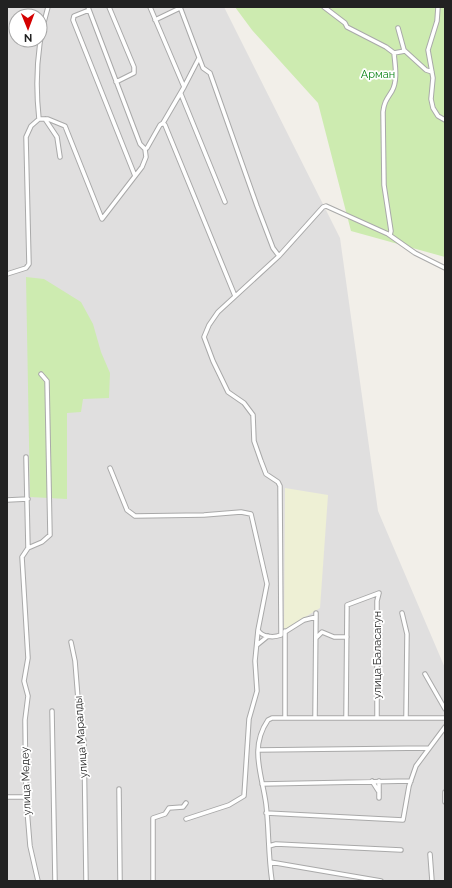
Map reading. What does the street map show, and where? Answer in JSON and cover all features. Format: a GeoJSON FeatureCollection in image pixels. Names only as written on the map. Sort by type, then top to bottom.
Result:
{"type":"FeatureCollection","features":[{"type":"Feature","properties":{"kind":"street"},"geometry":{"type":"LineString","coordinates":[[39,119],[37,99],[37,63],[48,7]]}},
{"type":"Feature","properties":{"kind":"street"},"geometry":{"type":"LineString","coordinates":[[109,7],[134,67],[134,74],[116,82]]}},
{"type":"Feature","properties":{"kind":"street"},"geometry":{"type":"LineString","coordinates":[[150,7],[184,87]]}},
{"type":"Feature","properties":{"kind":"street"},"geometry":{"type":"LineString","coordinates":[[324,7],[345,23],[347,27],[386,47],[394,53],[396,68],[394,86],[392,92],[385,100],[383,112],[384,185],[390,235]]}},
{"type":"Feature","properties":{"kind":"street"},"geometry":{"type":"LineString","coordinates":[[438,7],[437,20],[429,45],[432,72],[433,108],[438,116],[445,120]]}},
{"type":"Feature","properties":{"kind":"street"},"geometry":{"type":"LineString","coordinates":[[7,274],[22,270],[29,266],[26,137],[31,126],[39,119],[44,118],[65,126],[102,219],[135,176],[145,162],[145,149],[140,144],[89,8],[74,16],[74,20],[135,176]]}},
{"type":"Feature","properties":{"kind":"street"},"geometry":{"type":"LineString","coordinates":[[155,20],[180,8],[203,68],[210,73],[257,206],[273,248],[278,256]]}},
{"type":"Feature","properties":{"kind":"street"},"geometry":{"type":"LineString","coordinates":[[398,28],[405,51],[426,70],[432,72]]}},
{"type":"Feature","properties":{"kind":"street"},"geometry":{"type":"LineString","coordinates":[[394,53],[405,51]]}},
{"type":"Feature","properties":{"kind":"street"},"geometry":{"type":"LineString","coordinates":[[145,149],[151,143],[160,125],[163,123],[181,94],[199,58]]}},
{"type":"Feature","properties":{"kind":"street"},"geometry":{"type":"LineString","coordinates":[[181,94],[225,202]]}},
{"type":"Feature","properties":{"kind":"street"},"geometry":{"type":"LineString","coordinates":[[44,118],[57,137],[60,157]]}},
{"type":"Feature","properties":{"kind":"street"},"geometry":{"type":"LineString","coordinates":[[163,123],[167,129],[235,296]]}},
{"type":"Feature","properties":{"kind":"street"},"geometry":{"type":"LineString","coordinates":[[281,635],[280,486],[278,482],[266,474],[254,441],[255,420],[250,409],[228,392],[204,340],[204,334],[213,318],[278,256],[323,207],[326,206],[390,235],[415,253],[445,268]]}},
{"type":"Feature","properties":{"kind":"street"},"geometry":{"type":"LineString","coordinates":[[26,457],[28,548],[42,542],[50,535],[47,381],[41,374]]}},
{"type":"Feature","properties":{"kind":"street"},"geometry":{"type":"LineString","coordinates":[[110,468],[127,510],[135,516],[204,515],[242,512],[251,514],[267,584],[258,630],[255,661],[257,691],[249,719],[244,796],[229,805],[186,819]]}},
{"type":"Feature","properties":{"kind":"street"},"geometry":{"type":"LineString","coordinates":[[7,500],[28,499]]}},
{"type":"Feature","properties":{"kind":"street","name":"улица Медеу"},"geometry":{"type":"LineString","coordinates":[[28,548],[22,555],[28,658],[24,680],[28,696],[25,720],[26,796],[30,846],[38,881]]}},
{"type":"Feature","properties":{"kind":"street","name":"улица Баласагун"},"geometry":{"type":"LineString","coordinates":[[347,637],[347,605],[379,593],[377,601],[377,718]]}},
{"type":"Feature","properties":{"kind":"street"},"geometry":{"type":"LineString","coordinates":[[402,613],[407,634],[406,717]]}},
{"type":"Feature","properties":{"kind":"street"},"geometry":{"type":"LineString","coordinates":[[258,630],[261,634],[268,636],[281,635],[304,620],[316,615],[315,718]]}},
{"type":"Feature","properties":{"kind":"street"},"geometry":{"type":"LineString","coordinates":[[285,718],[286,631]]}},
{"type":"Feature","properties":{"kind":"street"},"geometry":{"type":"LineString","coordinates":[[316,638],[322,632],[334,637],[347,637],[346,718]]}},
{"type":"Feature","properties":{"kind":"street"},"geometry":{"type":"LineString","coordinates":[[257,645],[268,636]]}},
{"type":"Feature","properties":{"kind":"street","name":"улица Маралды"},"geometry":{"type":"LineString","coordinates":[[71,642],[75,661],[80,724],[84,741],[86,881]]}},
{"type":"Feature","properties":{"kind":"street"},"geometry":{"type":"LineString","coordinates":[[424,674],[445,709]]}},
{"type":"Feature","properties":{"kind":"street"},"geometry":{"type":"LineString","coordinates":[[52,710],[55,881]]}},
{"type":"Feature","properties":{"kind":"street"},"geometry":{"type":"LineString","coordinates":[[272,881],[266,813],[258,768],[259,735],[268,720],[285,718],[445,718]]}},
{"type":"Feature","properties":{"kind":"street"},"geometry":{"type":"LineString","coordinates":[[266,813],[403,820],[411,781],[416,766],[445,728]]}},
{"type":"Feature","properties":{"kind":"street"},"geometry":{"type":"LineString","coordinates":[[258,750],[429,748]]}},
{"type":"Feature","properties":{"kind":"street"},"geometry":{"type":"LineString","coordinates":[[372,781],[379,792]]}},
{"type":"Feature","properties":{"kind":"street"},"geometry":{"type":"LineString","coordinates":[[379,781],[379,798]]}},
{"type":"Feature","properties":{"kind":"street"},"geometry":{"type":"LineString","coordinates":[[262,784],[411,781]]}},
{"type":"Feature","properties":{"kind":"street"},"geometry":{"type":"LineString","coordinates":[[119,789],[120,881]]}},
{"type":"Feature","properties":{"kind":"street"},"geometry":{"type":"LineString","coordinates":[[445,792],[445,802]]}},
{"type":"Feature","properties":{"kind":"street"},"geometry":{"type":"LineString","coordinates":[[7,797],[26,796]]}},
{"type":"Feature","properties":{"kind":"street"},"geometry":{"type":"LineString","coordinates":[[153,881],[153,818],[165,814],[169,808],[183,808],[186,803]]}},
{"type":"Feature","properties":{"kind":"street"},"geometry":{"type":"LineString","coordinates":[[269,846],[276,844],[401,850]]}},
{"type":"Feature","properties":{"kind":"street"},"geometry":{"type":"LineString","coordinates":[[430,854],[432,881]]}},
{"type":"Feature","properties":{"kind":"street"},"geometry":{"type":"LineString","coordinates":[[270,862],[381,881]]}},
{"type":"Feature","properties":{"kind":"shaded area"},"geometry":{"type":"Polygon","coordinates":[[[7,7],[224,7],[340,238],[378,511],[445,668],[445,881],[7,881],[7,7]]]}},
{"type":"Feature","properties":{"kind":"green space","name":"Арман"},"geometry":{"type":"Polygon","coordinates":[[[235,7],[445,7],[445,257],[351,231],[318,103],[252,30],[235,7]]]}},
{"type":"Feature","properties":{"kind":"green space"},"geometry":{"type":"Polygon","coordinates":[[[26,277],[44,279],[81,302],[93,324],[101,352],[110,373],[109,398],[83,399],[81,412],[67,413],[67,499],[30,497],[26,277]]]}},
{"type":"Feature","properties":{"kind":"green space"},"geometry":{"type":"Polygon","coordinates":[[[285,488],[328,495],[320,608],[284,630],[285,488]]]}}]}
